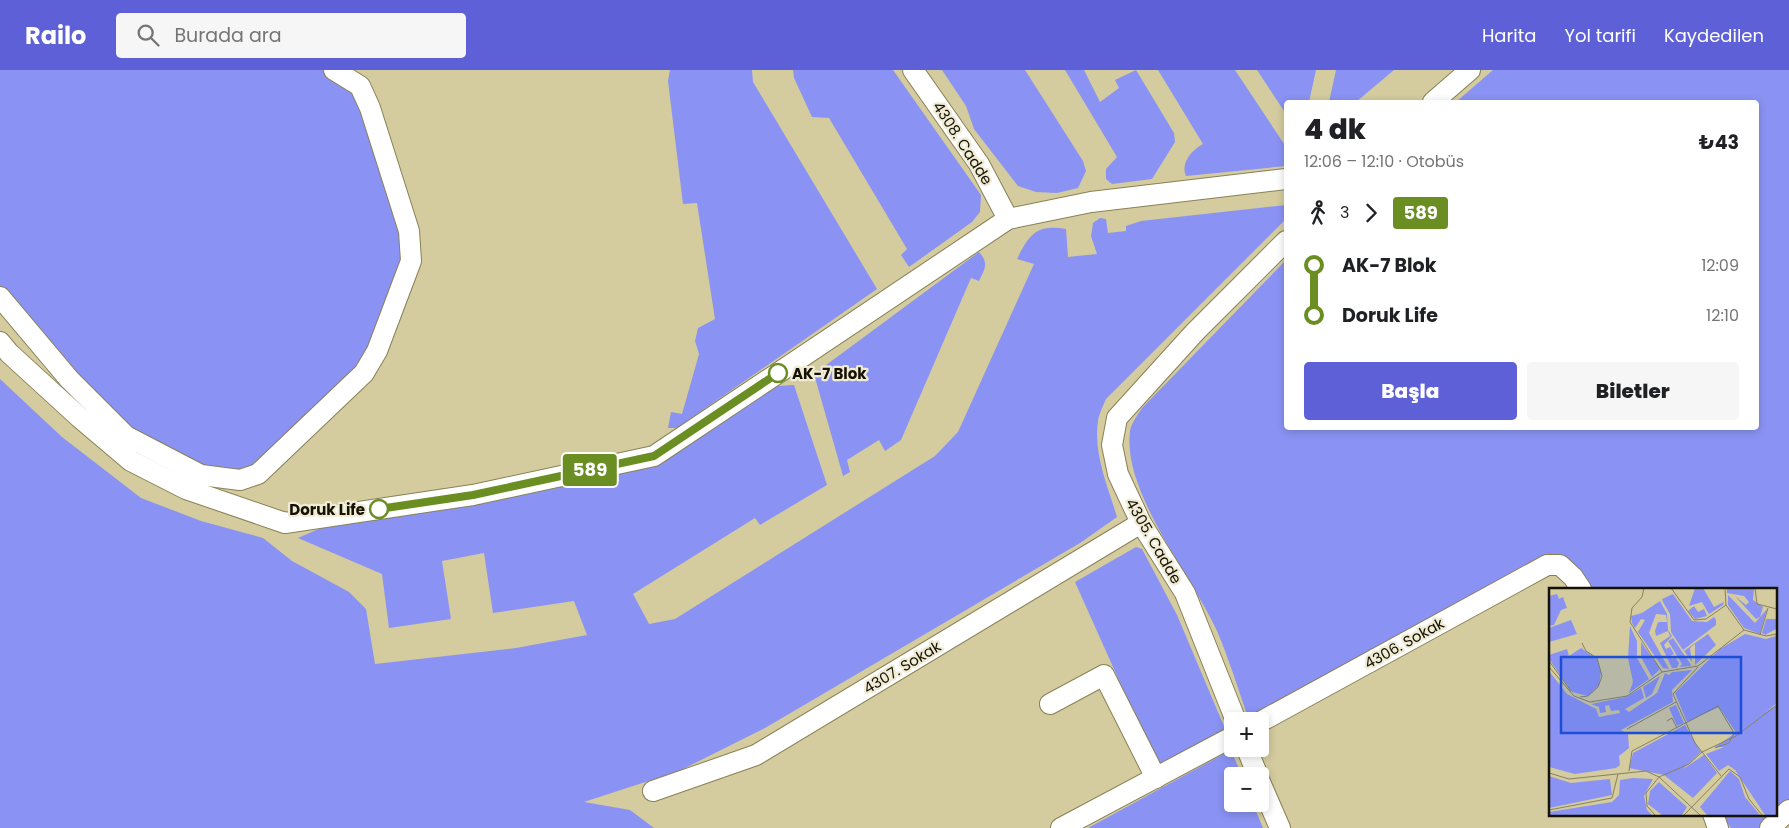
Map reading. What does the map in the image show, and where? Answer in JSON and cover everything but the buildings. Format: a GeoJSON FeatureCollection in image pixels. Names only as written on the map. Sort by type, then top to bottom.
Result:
{"type":"FeatureCollection","features":[{"type":"Feature","properties":{"kind":"street"},"geometry":{"type":"LineString","coordinates":[[0,297],[69,379],[126,436],[202,475],[240,480],[258,474],[364,374],[378,351],[411,261],[409,231],[370,108],[360,86],[334,70]]}},
{"type":"Feature","properties":{"kind":"street","name":"4308. Cadde"},"geometry":{"type":"LineString","coordinates":[[913,70],[979,164],[1008,219]]}},
{"type":"Feature","properties":{"kind":"street"},"geometry":{"type":"LineString","coordinates":[[1435,100],[1470,70]]}},
{"type":"Feature","properties":{"kind":"street"},"geometry":{"type":"LineString","coordinates":[[0,342],[78,417],[131,461],[186,489],[285,523],[473,495],[654,456],[1008,219],[1100,201],[1284,179]]}},
{"type":"Feature","properties":{"kind":"street","name":"4305. Cadde"},"geometry":{"type":"LineString","coordinates":[[1232,712],[1185,593],[1141,523],[1118,474],[1112,445],[1117,418],[1195,332],[1284,243]]}},
{"type":"Feature","properties":{"kind":"street","name":"4307. Sokak"},"geometry":{"type":"LineString","coordinates":[[653,791],[756,754],[1141,523]]}},
{"type":"Feature","properties":{"kind":"street","name":"4306. Sokak"},"geometry":{"type":"LineString","coordinates":[[1269,717],[1547,565],[1560,565],[1573,576],[1580,588]]}},
{"type":"Feature","properties":{"kind":"street"},"geometry":{"type":"LineString","coordinates":[[1050,704],[1104,675],[1156,778]]}},
{"type":"Feature","properties":{"kind":"street"},"geometry":{"type":"LineString","coordinates":[[1060,828],[1224,740]]}},
{"type":"Feature","properties":{"kind":"street"},"geometry":{"type":"LineString","coordinates":[[1269,803],[1280,828]]}},
{"type":"Feature","properties":{"kind":"street"},"geometry":{"type":"LineString","coordinates":[[1770,828],[1789,810]]}},
{"type":"Feature","properties":{"kind":"street"},"geometry":{"type":"LineString","coordinates":[[1714,816],[1718,828]]}},
{"type":"Feature","properties":{"kind":"shaded area"},"geometry":{"type":"Polygon","coordinates":[[[0,70],[322,70],[357,91],[400,219],[403,271],[375,347],[265,465],[224,477],[114,419],[14,307],[0,287],[0,70]]]}},
{"type":"Feature","properties":{"kind":"shaded area"},"geometry":{"type":"Polygon","coordinates":[[[670,70],[752,70],[753,82],[877,289],[677,428],[668,428],[671,412],[682,414],[699,354],[695,341],[698,328],[715,319],[697,203],[683,204],[668,81],[670,70]]]}},
{"type":"Feature","properties":{"kind":"shaded area"},"geometry":{"type":"Polygon","coordinates":[[[793,70],[893,70],[981,195],[980,212],[972,222],[909,267],[901,255],[907,249],[829,118],[812,117],[794,78],[793,70]]]}},
{"type":"Feature","properties":{"kind":"shaded area"},"geometry":{"type":"Polygon","coordinates":[[[942,70],[1025,70],[1083,161],[1086,171],[1078,188],[1057,193],[1036,192],[1018,186],[974,129],[966,106],[942,70]]]}},
{"type":"Feature","properties":{"kind":"shaded area"},"geometry":{"type":"Polygon","coordinates":[[[1065,70],[1084,70],[1100,102],[1119,88],[1115,80],[1136,70],[1174,133],[1175,142],[1152,179],[1112,184],[1106,179],[1106,169],[1117,157],[1065,70]]]}},
{"type":"Feature","properties":{"kind":"shaded area"},"geometry":{"type":"Polygon","coordinates":[[[1158,70],[1235,70],[1284,144],[1284,166],[1186,176],[1185,166],[1188,157],[1203,144],[1158,70]]]}},
{"type":"Feature","properties":{"kind":"shaded area"},"geometry":{"type":"Polygon","coordinates":[[[1257,70],[1316,70],[1309,100],[1284,100],[1284,111],[1257,70]]]}},
{"type":"Feature","properties":{"kind":"shaded area"},"geometry":{"type":"Polygon","coordinates":[[[1336,70],[1394,70],[1358,100],[1329,100],[1336,70]]]}},
{"type":"Feature","properties":{"kind":"shaded area"},"geometry":{"type":"Polygon","coordinates":[[[1493,70],[1789,70],[1789,804],[1776,816],[1776,588],[1586,588],[1574,569],[1564,560],[1550,556],[1541,556],[1261,712],[1246,712],[1217,631],[1147,507],[1137,480],[1130,455],[1130,431],[1133,422],[1142,408],[1284,262],[1284,430],[1759,430],[1759,100],[1458,100],[1493,70]]]}},
{"type":"Feature","properties":{"kind":"shaded area"},"geometry":{"type":"Polygon","coordinates":[[[1284,205],[1284,221],[1106,399],[1098,421],[1099,458],[1117,517],[1080,543],[765,728],[679,771],[584,802],[630,810],[654,828],[0,828],[0,379],[62,437],[141,498],[201,521],[263,538],[292,561],[349,592],[366,609],[375,664],[516,648],[587,635],[574,601],[493,613],[484,553],[442,561],[451,619],[389,628],[382,574],[298,538],[323,527],[552,489],[642,466],[777,386],[794,385],[827,485],[760,525],[755,518],[633,594],[649,624],[675,619],[935,456],[958,432],[1034,264],[1017,259],[1026,243],[1035,233],[1047,228],[1066,229],[1068,257],[1097,254],[1091,236],[1093,223],[1100,218],[1106,219],[1108,233],[1126,231],[1126,226],[1141,221],[1284,205]]]}},
{"type":"Feature","properties":{"kind":"shaded area"},"geometry":{"type":"Polygon","coordinates":[[[979,252],[985,263],[983,273],[979,281],[971,278],[901,440],[885,451],[879,440],[847,460],[850,472],[843,476],[814,374],[979,252]]]}},
{"type":"Feature","properties":{"kind":"shaded area"},"geometry":{"type":"Polygon","coordinates":[[[1136,547],[1142,549],[1177,615],[1224,726],[1224,732],[1160,766],[1156,763],[1075,582],[1136,547]]]}},
{"type":"Feature","properties":{"kind":"shaded area"},"geometry":{"type":"Polygon","coordinates":[[[1224,754],[1224,757],[1234,757],[1238,767],[1224,767],[1224,812],[1256,812],[1263,828],[1088,828],[1224,754]]]}},
{"type":"Feature","properties":{"kind":"shaded area"},"geometry":{"type":"Polygon","coordinates":[[[1722,816],[1776,816],[1763,828],[1731,828],[1722,816]]]}},
{"type":"Feature","properties":{"kind":"bus line","name":"589"},"geometry":{"type":"LineString","coordinates":[[379,509],[473,495],[654,456],[778,373]]}},
{"type":"Feature","properties":{"kind":"place","name":"AK-7 Blok"},"geometry":{"type":"Point","coordinates":[778,373]}},
{"type":"Feature","properties":{"kind":"place","name":"Doruk Life"},"geometry":{"type":"Point","coordinates":[379,509]}}]}
